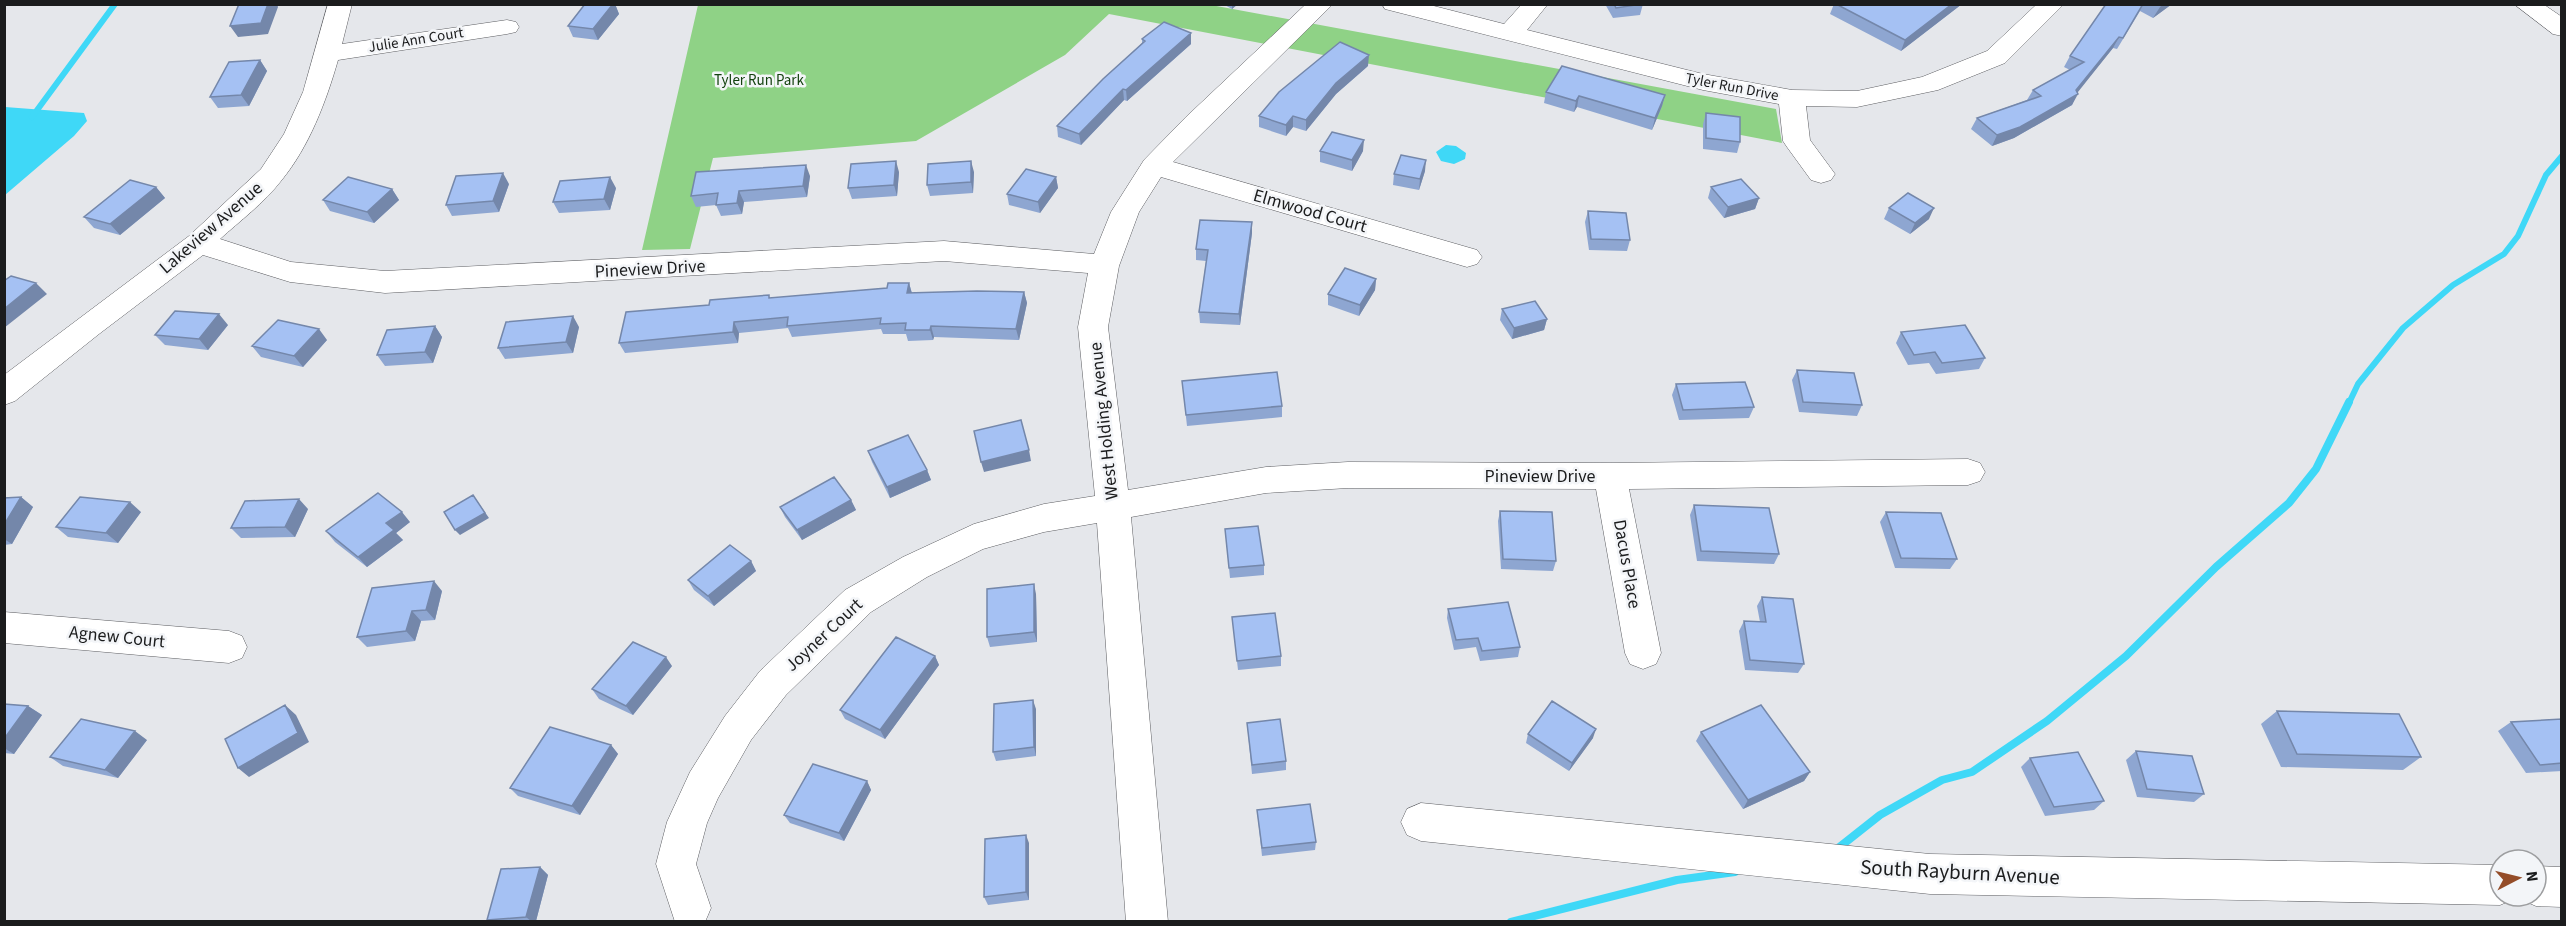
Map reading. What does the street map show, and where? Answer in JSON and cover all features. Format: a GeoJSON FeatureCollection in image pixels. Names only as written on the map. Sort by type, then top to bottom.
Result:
{"type":"FeatureCollection","features":[{"type":"Feature","properties":{"kind":"street","name":"Lakeview Avenue"},"geometry":{"type":"LineString","coordinates":[[4,393],[88,326],[199,243],[271,176],[297,134],[316,92],[340,4]]}},
{"type":"Feature","properties":{"kind":"street","name":"West Holding Avenue"},"geometry":{"type":"LineString","coordinates":[[1147,921],[1113,505],[1094,327],[1104,266],[1125,212],[1154,166],[1195,123],[1321,4]]}},
{"type":"Feature","properties":{"kind":"street","name":"Tyler Run Drive"},"geometry":{"type":"LineString","coordinates":[[1394,4],[1703,82],[1792,98],[1857,99],[1929,84],[1996,57],[2052,4]]}},
{"type":"Feature","properties":{"kind":"street"},"geometry":{"type":"LineString","coordinates":[[1511,32],[1536,4]]}},
{"type":"Feature","properties":{"kind":"street"},"geometry":{"type":"LineString","coordinates":[[2526,4],[2562,29]]}},
{"type":"Feature","properties":{"kind":"street","name":"Julie Ann Court"},"geometry":{"type":"LineString","coordinates":[[326,54],[507,27]]}},
{"type":"Feature","properties":{"kind":"street"},"geometry":{"type":"LineString","coordinates":[[1792,98],[1797,141],[1821,174]]}},
{"type":"Feature","properties":{"kind":"street","name":"Elmwood Court"},"geometry":{"type":"LineString","coordinates":[[1154,166],[1467,257]]}},
{"type":"Feature","properties":{"kind":"street","name":"Pineview Drive"},"geometry":{"type":"LineString","coordinates":[[199,243],[290,272],[385,282],[944,251],[1075,261],[1104,266]]}},
{"type":"Feature","properties":{"kind":"street","name":"Pineview Drive"},"geometry":{"type":"LineString","coordinates":[[1113,505],[1266,480],[1348,476],[1968,472]]}},
{"type":"Feature","properties":{"kind":"street","name":"Dacus Place"},"geometry":{"type":"LineString","coordinates":[[1610,476],[1643,653]]}},
{"type":"Feature","properties":{"kind":"street","name":"Joyner Court"},"geometry":{"type":"LineString","coordinates":[[690,908],[676,864],[687,822],[704,785],[738,728],[773,683],[858,601],[974,538],[1044,518],[1113,505]]}},
{"type":"Feature","properties":{"kind":"street","name":"Agnew Court"},"geometry":{"type":"LineString","coordinates":[[4,627],[229,647]]}},
{"type":"Feature","properties":{"kind":"street","name":"South Rayburn Avenue"},"geometry":{"type":"LineString","coordinates":[[1421,822],[1930,874],[2488,885]]}},
{"type":"Feature","properties":{"kind":"green space","name":"Tyler Run Park"},"geometry":{"type":"Polygon","coordinates":[[[698,5],[1211,5],[1776,109],[1782,143],[1109,14],[1065,55],[916,141],[713,158],[690,249],[642,250],[698,5]]]}},
{"type":"Feature","properties":{"kind":"water"},"geometry":{"type":"Polygon","coordinates":[[[5,107],[84,113],[87,121],[74,136],[5,195],[5,107]]]}},
{"type":"Feature","properties":{"kind":"water"},"geometry":{"type":"Polygon","coordinates":[[[1446,145],[1456,146],[1466,153],[1465,159],[1454,164],[1441,161],[1436,152],[1446,145]]]}},
{"type":"Feature","properties":{"kind":"building"},"geometry":{"type":"Polygon","coordinates":[[[239,4],[268,4],[261,23],[230,26],[239,4]]]}},
{"type":"Feature","properties":{"kind":"building"},"geometry":{"type":"Polygon","coordinates":[[[585,4],[613,4],[593,29],[568,26],[585,4]]]}},
{"type":"Feature","properties":{"kind":"building"},"geometry":{"type":"Polygon","coordinates":[[[1614,4],[1642,4],[1616,8],[1614,4]]]}},
{"type":"Feature","properties":{"kind":"building"},"geometry":{"type":"Polygon","coordinates":[[[1836,4],[1952,4],[1905,40],[1836,4]]]}},
{"type":"Feature","properties":{"kind":"building"},"geometry":{"type":"Polygon","coordinates":[[[2106,4],[2143,4],[2123,38],[2119,37],[2076,90],[2078,94],[2020,127],[1997,135],[1977,118],[2041,96],[2033,90],[2084,62],[2070,56],[2106,4]]]}},
{"type":"Feature","properties":{"kind":"building"},"geometry":{"type":"Polygon","coordinates":[[[1164,22],[1191,33],[1126,90],[1123,89],[1079,134],[1057,126],[1103,79],[1145,41],[1142,39],[1164,22]]]}},
{"type":"Feature","properties":{"kind":"building"},"geometry":{"type":"Polygon","coordinates":[[[1340,42],[1369,55],[1336,83],[1306,120],[1293,116],[1286,125],[1259,116],[1279,92],[1340,42]]]}},
{"type":"Feature","properties":{"kind":"building"},"geometry":{"type":"Polygon","coordinates":[[[260,60],[241,95],[210,97],[229,62],[260,60]]]}},
{"type":"Feature","properties":{"kind":"building"},"geometry":{"type":"Polygon","coordinates":[[[1562,66],[1665,95],[1655,118],[1579,96],[1576,101],[1546,92],[1562,66]]]}},
{"type":"Feature","properties":{"kind":"building"},"geometry":{"type":"Polygon","coordinates":[[[1706,113],[1740,117],[1740,142],[1706,138],[1706,113]]]}},
{"type":"Feature","properties":{"kind":"building"},"geometry":{"type":"Polygon","coordinates":[[[1332,132],[1364,140],[1352,160],[1320,151],[1332,132]]]}},
{"type":"Feature","properties":{"kind":"building"},"geometry":{"type":"Polygon","coordinates":[[[1401,155],[1426,160],[1420,179],[1394,174],[1401,155]]]}},
{"type":"Feature","properties":{"kind":"building"},"geometry":{"type":"Polygon","coordinates":[[[896,161],[894,185],[848,188],[851,164],[896,161]]]}},
{"type":"Feature","properties":{"kind":"building"},"geometry":{"type":"Polygon","coordinates":[[[971,161],[971,182],[927,185],[928,164],[971,161]]]}},
{"type":"Feature","properties":{"kind":"building"},"geometry":{"type":"Polygon","coordinates":[[[806,165],[803,186],[739,191],[737,203],[716,205],[718,193],[691,196],[696,172],[806,165]]]}},
{"type":"Feature","properties":{"kind":"building"},"geometry":{"type":"Polygon","coordinates":[[[1026,169],[1056,177],[1038,202],[1007,194],[1026,169]]]}},
{"type":"Feature","properties":{"kind":"building"},"geometry":{"type":"Polygon","coordinates":[[[503,173],[493,201],[446,205],[456,176],[503,173]]]}},
{"type":"Feature","properties":{"kind":"building"},"geometry":{"type":"Polygon","coordinates":[[[348,177],[392,189],[367,212],[323,200],[348,177]]]}},
{"type":"Feature","properties":{"kind":"building"},"geometry":{"type":"Polygon","coordinates":[[[610,177],[604,199],[553,202],[560,181],[610,177]]]}},
{"type":"Feature","properties":{"kind":"building"},"geometry":{"type":"Polygon","coordinates":[[[1741,179],[1759,198],[1728,207],[1711,187],[1741,179]]]}},
{"type":"Feature","properties":{"kind":"building"},"geometry":{"type":"Polygon","coordinates":[[[130,180],[156,187],[110,224],[84,217],[130,180]]]}},
{"type":"Feature","properties":{"kind":"building"},"geometry":{"type":"Polygon","coordinates":[[[1908,193],[1934,208],[1915,223],[1889,208],[1908,193]]]}},
{"type":"Feature","properties":{"kind":"building"},"geometry":{"type":"Polygon","coordinates":[[[1588,211],[1626,213],[1630,240],[1591,239],[1588,211]]]}},
{"type":"Feature","properties":{"kind":"building"},"geometry":{"type":"Polygon","coordinates":[[[1200,220],[1252,222],[1239,314],[1199,312],[1208,250],[1196,249],[1200,220]]]}},
{"type":"Feature","properties":{"kind":"building"},"geometry":{"type":"Polygon","coordinates":[[[1345,268],[1376,279],[1360,305],[1328,294],[1345,268]]]}},
{"type":"Feature","properties":{"kind":"building"},"geometry":{"type":"Polygon","coordinates":[[[11,276],[36,283],[4,309],[4,281],[11,276]]]}},
{"type":"Feature","properties":{"kind":"building"},"geometry":{"type":"Polygon","coordinates":[[[888,283],[909,283],[907,293],[1024,292],[1016,329],[931,326],[930,330],[905,330],[906,323],[880,324],[881,318],[787,326],[788,317],[734,322],[733,332],[619,343],[626,312],[709,305],[710,300],[769,295],[769,298],[887,288],[888,283]]]}},
{"type":"Feature","properties":{"kind":"building"},"geometry":{"type":"Polygon","coordinates":[[[1535,301],[1547,319],[1514,328],[1502,309],[1535,301]]]}},
{"type":"Feature","properties":{"kind":"building"},"geometry":{"type":"Polygon","coordinates":[[[175,311],[219,314],[199,339],[155,335],[175,311]]]}},
{"type":"Feature","properties":{"kind":"building"},"geometry":{"type":"Polygon","coordinates":[[[573,316],[566,342],[498,348],[506,322],[573,316]]]}},
{"type":"Feature","properties":{"kind":"building"},"geometry":{"type":"Polygon","coordinates":[[[278,320],[319,329],[294,356],[252,346],[278,320]]]}},
{"type":"Feature","properties":{"kind":"building"},"geometry":{"type":"Polygon","coordinates":[[[1965,325],[1985,358],[1942,363],[1935,352],[1914,355],[1901,332],[1965,325]]]}},
{"type":"Feature","properties":{"kind":"building"},"geometry":{"type":"Polygon","coordinates":[[[435,326],[425,352],[377,355],[387,330],[435,326]]]}},
{"type":"Feature","properties":{"kind":"building"},"geometry":{"type":"Polygon","coordinates":[[[1797,370],[1854,373],[1862,405],[1803,402],[1797,370]]]}},
{"type":"Feature","properties":{"kind":"building"},"geometry":{"type":"Polygon","coordinates":[[[1277,372],[1282,406],[1186,415],[1182,381],[1277,372]]]}},
{"type":"Feature","properties":{"kind":"building"},"geometry":{"type":"Polygon","coordinates":[[[1745,382],[1754,407],[1683,410],[1676,384],[1745,382]]]}},
{"type":"Feature","properties":{"kind":"building"},"geometry":{"type":"Polygon","coordinates":[[[1021,420],[1029,450],[981,462],[974,431],[1021,420]]]}},
{"type":"Feature","properties":{"kind":"building"},"geometry":{"type":"Polygon","coordinates":[[[908,435],[927,470],[887,487],[868,451],[908,435]]]}},
{"type":"Feature","properties":{"kind":"building"},"geometry":{"type":"Polygon","coordinates":[[[834,477],[851,500],[797,530],[780,507],[834,477]]]}},
{"type":"Feature","properties":{"kind":"building"},"geometry":{"type":"Polygon","coordinates":[[[378,493],[402,512],[386,523],[394,530],[358,557],[326,531],[378,493]]]}},
{"type":"Feature","properties":{"kind":"building"},"geometry":{"type":"Polygon","coordinates":[[[473,495],[485,513],[455,530],[444,512],[473,495]]]}},
{"type":"Feature","properties":{"kind":"building"},"geometry":{"type":"Polygon","coordinates":[[[21,497],[4,525],[4,498],[21,497]]]}},
{"type":"Feature","properties":{"kind":"building"},"geometry":{"type":"Polygon","coordinates":[[[80,497],[130,502],[106,533],[56,527],[80,497]]]}},
{"type":"Feature","properties":{"kind":"building"},"geometry":{"type":"Polygon","coordinates":[[[299,499],[285,527],[231,528],[245,501],[299,499]]]}},
{"type":"Feature","properties":{"kind":"building"},"geometry":{"type":"Polygon","coordinates":[[[1694,505],[1769,508],[1779,554],[1701,551],[1694,505]]]}},
{"type":"Feature","properties":{"kind":"building"},"geometry":{"type":"Polygon","coordinates":[[[1500,511],[1552,512],[1556,561],[1503,559],[1500,511]]]}},
{"type":"Feature","properties":{"kind":"building"},"geometry":{"type":"Polygon","coordinates":[[[1886,512],[1941,513],[1957,559],[1901,558],[1886,512]]]}},
{"type":"Feature","properties":{"kind":"building"},"geometry":{"type":"Polygon","coordinates":[[[1258,526],[1264,565],[1229,568],[1225,529],[1258,526]]]}},
{"type":"Feature","properties":{"kind":"building"},"geometry":{"type":"Polygon","coordinates":[[[730,545],[751,561],[708,596],[688,580],[730,545]]]}},
{"type":"Feature","properties":{"kind":"building"},"geometry":{"type":"Polygon","coordinates":[[[434,581],[426,610],[412,611],[406,631],[357,637],[372,588],[434,581]]]}},
{"type":"Feature","properties":{"kind":"building"},"geometry":{"type":"Polygon","coordinates":[[[1034,584],[1034,632],[987,637],[987,589],[1034,584]]]}},
{"type":"Feature","properties":{"kind":"building"},"geometry":{"type":"Polygon","coordinates":[[[1762,597],[1793,599],[1804,664],[1750,660],[1744,621],[1766,622],[1762,597]]]}},
{"type":"Feature","properties":{"kind":"building"},"geometry":{"type":"Polygon","coordinates":[[[1508,602],[1520,647],[1482,651],[1478,638],[1456,640],[1448,609],[1508,602]]]}},
{"type":"Feature","properties":{"kind":"building"},"geometry":{"type":"Polygon","coordinates":[[[1275,613],[1281,656],[1237,661],[1232,617],[1275,613]]]}},
{"type":"Feature","properties":{"kind":"building"},"geometry":{"type":"Polygon","coordinates":[[[896,637],[935,656],[880,730],[840,710],[896,637]]]}},
{"type":"Feature","properties":{"kind":"building"},"geometry":{"type":"Polygon","coordinates":[[[633,642],[666,657],[626,706],[592,689],[633,642]]]}},
{"type":"Feature","properties":{"kind":"building"},"geometry":{"type":"Polygon","coordinates":[[[1033,700],[1034,747],[993,752],[994,704],[1033,700]]]}},
{"type":"Feature","properties":{"kind":"building"},"geometry":{"type":"Polygon","coordinates":[[[1552,701],[1596,729],[1572,763],[1528,734],[1552,701]]]}},
{"type":"Feature","properties":{"kind":"building"},"geometry":{"type":"Polygon","coordinates":[[[4,704],[28,706],[4,739],[4,704]]]}},
{"type":"Feature","properties":{"kind":"building"},"geometry":{"type":"Polygon","coordinates":[[[285,705],[298,733],[238,768],[225,739],[285,705]]]}},
{"type":"Feature","properties":{"kind":"building"},"geometry":{"type":"Polygon","coordinates":[[[1761,705],[1810,772],[1748,800],[1701,732],[1761,705]]]}},
{"type":"Feature","properties":{"kind":"building"},"geometry":{"type":"Polygon","coordinates":[[[2277,711],[2399,714],[2421,757],[2297,754],[2277,711]]]}},
{"type":"Feature","properties":{"kind":"building"},"geometry":{"type":"Polygon","coordinates":[[[81,719],[135,731],[105,770],[50,757],[81,719]]]}},
{"type":"Feature","properties":{"kind":"building"},"geometry":{"type":"Polygon","coordinates":[[[1280,719],[1286,761],[1252,765],[1247,723],[1280,719]]]}},
{"type":"Feature","properties":{"kind":"building"},"geometry":{"type":"Polygon","coordinates":[[[2562,719],[2562,763],[2540,765],[2511,722],[2562,719]]]}},
{"type":"Feature","properties":{"kind":"building"},"geometry":{"type":"Polygon","coordinates":[[[550,727],[611,745],[572,806],[510,788],[550,727]]]}},
{"type":"Feature","properties":{"kind":"building"},"geometry":{"type":"Polygon","coordinates":[[[2136,751],[2192,756],[2204,794],[2147,789],[2136,751]]]}},
{"type":"Feature","properties":{"kind":"building"},"geometry":{"type":"Polygon","coordinates":[[[2078,752],[2104,801],[2054,807],[2030,758],[2078,752]]]}},
{"type":"Feature","properties":{"kind":"building"},"geometry":{"type":"Polygon","coordinates":[[[813,764],[867,781],[839,833],[784,815],[813,764]]]}},
{"type":"Feature","properties":{"kind":"building"},"geometry":{"type":"Polygon","coordinates":[[[1310,804],[1316,842],[1262,848],[1257,810],[1310,804]]]}},
{"type":"Feature","properties":{"kind":"building"},"geometry":{"type":"Polygon","coordinates":[[[1026,835],[1026,892],[984,897],[985,839],[1026,835]]]}},
{"type":"Feature","properties":{"kind":"building"},"geometry":{"type":"Polygon","coordinates":[[[540,867],[526,917],[487,920],[501,869],[540,867]]]}},
{"type":"Feature","properties":{"kind":"waterway"},"geometry":{"type":"LineString","coordinates":[[32,117],[115,4]]}},
{"type":"Feature","properties":{"kind":"waterway"},"geometry":{"type":"LineString","coordinates":[[2349,403],[2358,384],[2403,328],[2453,285],[2504,254],[2518,236],[2546,175],[2562,156]]}},
{"type":"Feature","properties":{"kind":"waterway"},"geometry":{"type":"LineString","coordinates":[[1837,849],[1880,815],[1942,780],[1972,772],[2047,721],[2126,656],[2216,567],[2289,503],[2316,469],[2349,402]]}},
{"type":"Feature","properties":{"kind":"waterway"},"geometry":{"type":"LineString","coordinates":[[1511,922],[1677,880],[1735,872]]}}]}
